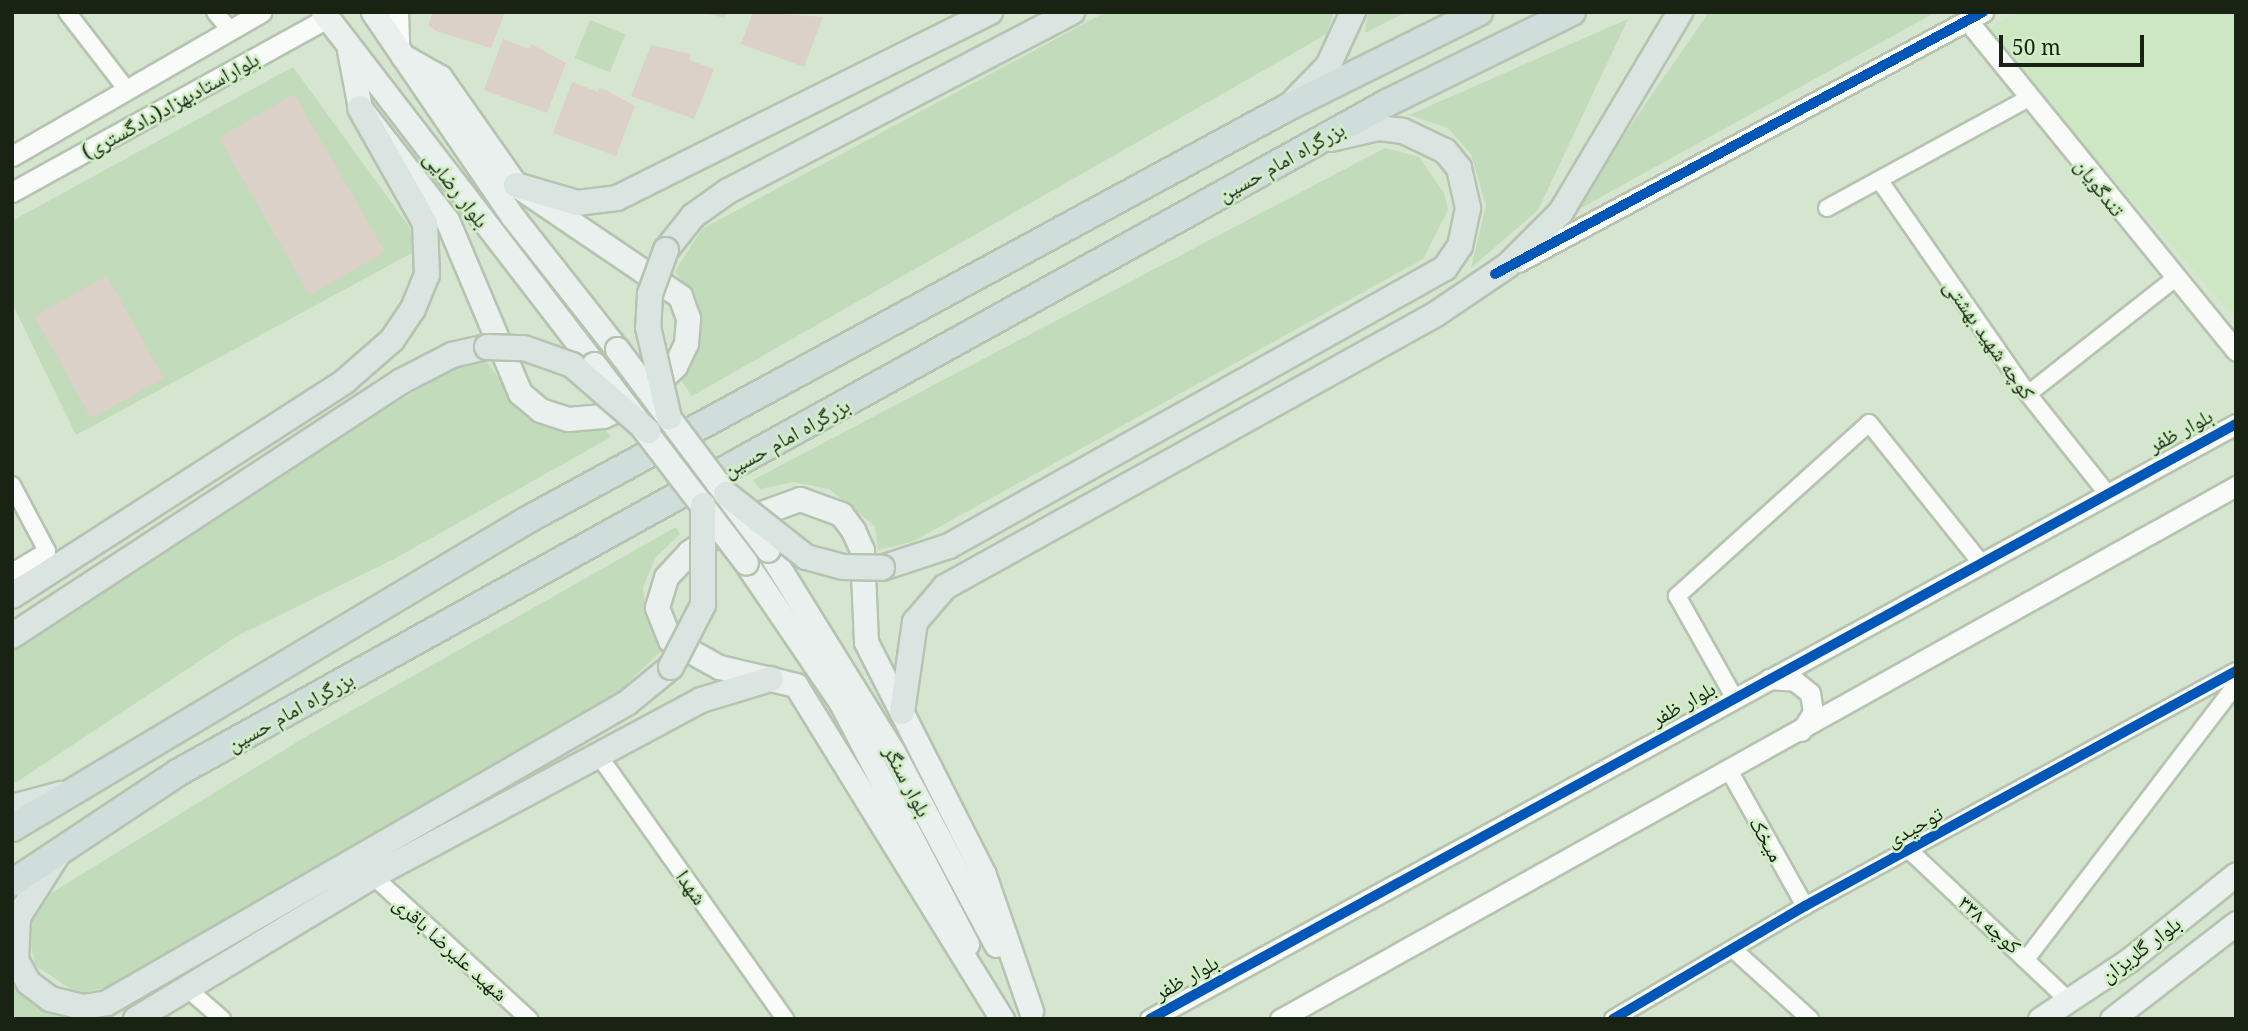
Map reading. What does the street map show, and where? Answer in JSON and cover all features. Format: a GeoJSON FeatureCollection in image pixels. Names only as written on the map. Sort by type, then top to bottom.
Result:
{"type":"FeatureCollection","features":[{"type":"Feature","properties":{"kind":"highway","name":"بزرگراه امام حسین"},"geometry":{"type":"LineString","coordinates":[[12,828],[527,520],[1290,106],[1479,12]]}},
{"type":"Feature","properties":{"kind":"highway","name":"بزرگراه امام حسین"},"geometry":{"type":"LineString","coordinates":[[12,883],[178,772],[1315,142],[1572,12]]}},
{"type":"Feature","properties":{"kind":"main road","name":"بلوار رضایی"},"geometry":{"type":"LineString","coordinates":[[373,12],[513,217],[670,418]]}},
{"type":"Feature","properties":{"kind":"main road"},"geometry":{"type":"LineString","coordinates":[[516,185],[577,203],[617,198],[990,12]]}},
{"type":"Feature","properties":{"kind":"main road"},"geometry":{"type":"LineString","coordinates":[[670,418],[648,327],[650,294],[666,250],[693,216],[728,191],[1072,12]]}},
{"type":"Feature","properties":{"kind":"main road"},"geometry":{"type":"LineString","coordinates":[[1290,106],[1328,65],[1353,12]]}},
{"type":"Feature","properties":{"kind":"main road"},"geometry":{"type":"LineString","coordinates":[[902,712],[915,622],[945,587],[1436,314],[1495,274],[1561,212],[1679,12]]}},
{"type":"Feature","properties":{"kind":"main road","name":"بلوار رضایی"},"geometry":{"type":"LineString","coordinates":[[325,15],[349,50],[648,431]]}},
{"type":"Feature","properties":{"kind":"main road"},"geometry":{"type":"LineString","coordinates":[[12,596],[345,381],[391,340],[413,309],[426,275],[425,223],[360,108],[349,50]]}},
{"type":"Feature","properties":{"kind":"main road"},"geometry":{"type":"LineString","coordinates":[[360,108],[447,220],[520,393],[540,410],[568,419],[616,411],[675,366],[686,343],[685,308],[672,286],[516,185],[440,77],[401,52]]}},
{"type":"Feature","properties":{"kind":"main road"},"geometry":{"type":"LineString","coordinates":[[726,494],[806,557],[843,567],[882,568],[949,546],[1446,268],[1460,246],[1468,208],[1459,168],[1445,151],[1402,131],[1378,128],[1315,142]]}},
{"type":"Feature","properties":{"kind":"main road"},"geometry":{"type":"LineString","coordinates":[[12,636],[400,382],[452,355],[487,347],[524,348],[572,365],[648,431]]}},
{"type":"Feature","properties":{"kind":"main road","name":"بلوار سنگر"},"geometry":{"type":"LineString","coordinates":[[670,418],[768,550],[892,750],[1034,1015]]}},
{"type":"Feature","properties":{"kind":"main road","name":"بلوار سنگر"},"geometry":{"type":"LineString","coordinates":[[648,431],[746,563],[841,703],[1002,1019]]}},
{"type":"Feature","properties":{"kind":"main road"},"geometry":{"type":"LineString","coordinates":[[1002,1019],[796,685],[719,667],[670,640],[657,607],[659,591],[678,562],[734,523],[773,505],[819,502],[841,514],[863,550],[866,642],[984,875],[1034,1015]]}},
{"type":"Feature","properties":{"kind":"main road"},"geometry":{"type":"LineString","coordinates":[[61,851],[18,917],[16,960],[29,983],[50,999],[83,1007],[107,1003],[627,703],[671,667],[703,604],[703,505]]}},
{"type":"Feature","properties":{"kind":"main road"},"geometry":{"type":"LineString","coordinates":[[136,1019],[189,990],[373,876],[715,694],[771,679]]}},
{"type":"Feature","properties":{"kind":"main road"},"geometry":{"type":"LineString","coordinates":[[12,807],[69,792]]}},
{"type":"Feature","properties":{"kind":"main road","name":"بلوار گلریزان"},"geometry":{"type":"LineString","coordinates":[[2040,1019],[2236,874]]}},
{"type":"Feature","properties":{"kind":"main road","name":"بلوار گلریزان"},"geometry":{"type":"LineString","coordinates":[[2112,1019],[2235,925]]}},
{"type":"Feature","properties":{"kind":"street"},"geometry":{"type":"LineString","coordinates":[[67,12],[127,90]]}},
{"type":"Feature","properties":{"kind":"street"},"geometry":{"type":"LineString","coordinates":[[215,12],[230,30]]}},
{"type":"Feature","properties":{"kind":"street","name":"بلواراستادبهزاد(دادگستری)"},"geometry":{"type":"LineString","coordinates":[[12,156],[261,12]]}},
{"type":"Feature","properties":{"kind":"street"},"geometry":{"type":"LineString","coordinates":[[398,12],[401,52]]}},
{"type":"Feature","properties":{"kind":"street","name":"بلواراستادبهزاد(دادگستری)"},"geometry":{"type":"LineString","coordinates":[[12,192],[325,15]]}},
{"type":"Feature","properties":{"kind":"street"},"geometry":{"type":"LineString","coordinates":[[1495,274],[1975,17]]}},
{"type":"Feature","properties":{"kind":"street","name":"تندگویان"},"geometry":{"type":"LineString","coordinates":[[1975,17],[2029,98],[2174,280],[2236,351]]}},
{"type":"Feature","properties":{"kind":"street"},"geometry":{"type":"LineString","coordinates":[[1827,208],[2029,98]]}},
{"type":"Feature","properties":{"kind":"street","name":"کوچه شهید بهشتی"},"geometry":{"type":"LineString","coordinates":[[1880,181],[2028,394],[2106,492]]}},
{"type":"Feature","properties":{"kind":"street"},"geometry":{"type":"LineString","coordinates":[[2028,394],[2174,280]]}},
{"type":"Feature","properties":{"kind":"street"},"geometry":{"type":"LineString","coordinates":[[1734,697],[1677,596],[1869,423],[1981,563]]}},
{"type":"Feature","properties":{"kind":"street","name":"بلوار ظفر"},"geometry":{"type":"LineString","coordinates":[[1150,1019],[2106,492],[2236,425]]}},
{"type":"Feature","properties":{"kind":"street"},"geometry":{"type":"LineString","coordinates":[[12,485],[47,551],[12,572]]}},
{"type":"Feature","properties":{"kind":"street"},"geometry":{"type":"LineString","coordinates":[[1285,1018],[1730,772],[2236,486]]}},
{"type":"Feature","properties":{"kind":"street","name":"توحیدی"},"geometry":{"type":"LineString","coordinates":[[1613,1019],[1805,906],[2236,671]]}},
{"type":"Feature","properties":{"kind":"street"},"geometry":{"type":"LineString","coordinates":[[1769,679],[1795,681],[1811,693],[1813,712],[1797,734]]}},
{"type":"Feature","properties":{"kind":"street"},"geometry":{"type":"LineString","coordinates":[[2027,958],[2236,685]]}},
{"type":"Feature","properties":{"kind":"street","name":"شهدا"},"geometry":{"type":"LineString","coordinates":[[600,756],[785,1019]]}},
{"type":"Feature","properties":{"kind":"street","name":"میخک"},"geometry":{"type":"LineString","coordinates":[[1730,772],[1805,906]]}},
{"type":"Feature","properties":{"kind":"street","name":"کوچه ۳۳۸"},"geometry":{"type":"LineString","coordinates":[[1910,851],[2027,958],[2068,1000]]}},
{"type":"Feature","properties":{"kind":"street","name":"شهید علیرضا باقری"},"geometry":{"type":"LineString","coordinates":[[373,876],[529,1019]]}},
{"type":"Feature","properties":{"kind":"street"},"geometry":{"type":"LineString","coordinates":[[1734,950],[1810,1019]]}},
{"type":"Feature","properties":{"kind":"street"},"geometry":{"type":"LineString","coordinates":[[189,990],[222,1019]]}},
{"type":"Feature","properties":{"kind":"shaded area"},"geometry":{"type":"Polygon","coordinates":[[[1106,12],[1334,12],[1327,33],[1306,46],[692,396],[681,380],[699,345],[701,325],[696,302],[675,271],[702,229],[1106,12]]]}},
{"type":"Feature","properties":{"kind":"shaded area"},"geometry":{"type":"Polygon","coordinates":[[[1368,12],[1406,12],[1365,33],[1368,12]]]}},
{"type":"Feature","properties":{"kind":"shaded area"},"geometry":{"type":"Polygon","coordinates":[[[1709,12],[1936,12],[1579,209],[1584,193],[1709,12]]]}},
{"type":"Feature","properties":{"kind":"shaded area"},"geometry":{"type":"Polygon","coordinates":[[[2019,12],[2236,12],[2236,318],[1983,31],[2019,12]]]}},
{"type":"Feature","properties":{"kind":"shaded area"},"geometry":{"type":"Polygon","coordinates":[[[1628,19],[1538,210],[1471,268],[1486,206],[1471,154],[1448,128],[1409,115],[1628,19]]]}},
{"type":"Feature","properties":{"kind":"shaded area"},"geometry":{"type":"Polygon","coordinates":[[[590,20],[625,34],[610,72],[575,58],[590,20]]]}},
{"type":"Feature","properties":{"kind":"shaded area"},"geometry":{"type":"Polygon","coordinates":[[[293,67],[410,228],[412,253],[76,435],[12,303],[12,221],[293,67]]]}},
{"type":"Feature","properties":{"kind":"shaded area"},"geometry":{"type":"Polygon","coordinates":[[[1385,148],[1419,157],[1444,193],[1448,210],[1423,259],[912,542],[878,550],[875,526],[829,489],[794,482],[760,489],[753,480],[1385,148]]]}},
{"type":"Feature","properties":{"kind":"shaded area"},"geometry":{"type":"Polygon","coordinates":[[[486,361],[518,404],[551,426],[603,426],[611,437],[394,559],[237,636],[12,785],[12,649],[365,421],[456,367],[486,361]]]}},
{"type":"Feature","properties":{"kind":"shaded area"},"geometry":{"type":"Polygon","coordinates":[[[676,527],[680,534],[656,557],[643,587],[646,617],[662,650],[618,692],[112,986],[78,994],[35,965],[28,929],[43,898],[307,736],[676,527]]]}},
{"type":"Feature","properties":{"kind":"shaded area"},"geometry":{"type":"Polygon","coordinates":[[[12,977],[31,1003],[74,1019],[12,1019],[12,977]]]}},
{"type":"Feature","properties":{"kind":"building"},"geometry":{"type":"Polygon","coordinates":[[[433,12],[505,12],[491,48],[436,31],[428,25],[433,12]]]}},
{"type":"Feature","properties":{"kind":"building"},"geometry":{"type":"Polygon","coordinates":[[[701,12],[726,12],[724,18],[701,12]]]}},
{"type":"Feature","properties":{"kind":"building"},"geometry":{"type":"Polygon","coordinates":[[[753,12],[823,17],[804,67],[741,44],[753,12]]]}},
{"type":"Feature","properties":{"kind":"building"},"geometry":{"type":"Polygon","coordinates":[[[503,39],[529,49],[531,44],[566,63],[547,113],[484,90],[503,39]]]}},
{"type":"Feature","properties":{"kind":"building"},"geometry":{"type":"Polygon","coordinates":[[[651,45],[691,54],[689,60],[714,69],[694,119],[631,96],[651,45]]]}},
{"type":"Feature","properties":{"kind":"building"},"geometry":{"type":"Polygon","coordinates":[[[572,82],[598,92],[600,87],[635,106],[616,156],[553,133],[572,82]]]}},
{"type":"Feature","properties":{"kind":"building"},"geometry":{"type":"Polygon","coordinates":[[[294,94],[385,252],[310,295],[219,138],[294,94]]]}},
{"type":"Feature","properties":{"kind":"building"},"geometry":{"type":"Polygon","coordinates":[[[107,276],[164,378],[91,419],[34,316],[107,276]]]}},
{"type":"Feature","properties":{"kind":"cycle path"},"geometry":{"type":"LineString","coordinates":[[1495,274],[1983,12]]}},
{"type":"Feature","properties":{"kind":"cycle path"},"geometry":{"type":"LineString","coordinates":[[1150,1019],[2236,424]]}},
{"type":"Feature","properties":{"kind":"cycle path"},"geometry":{"type":"LineString","coordinates":[[1613,1019],[1805,906],[2236,671]]}}]}
